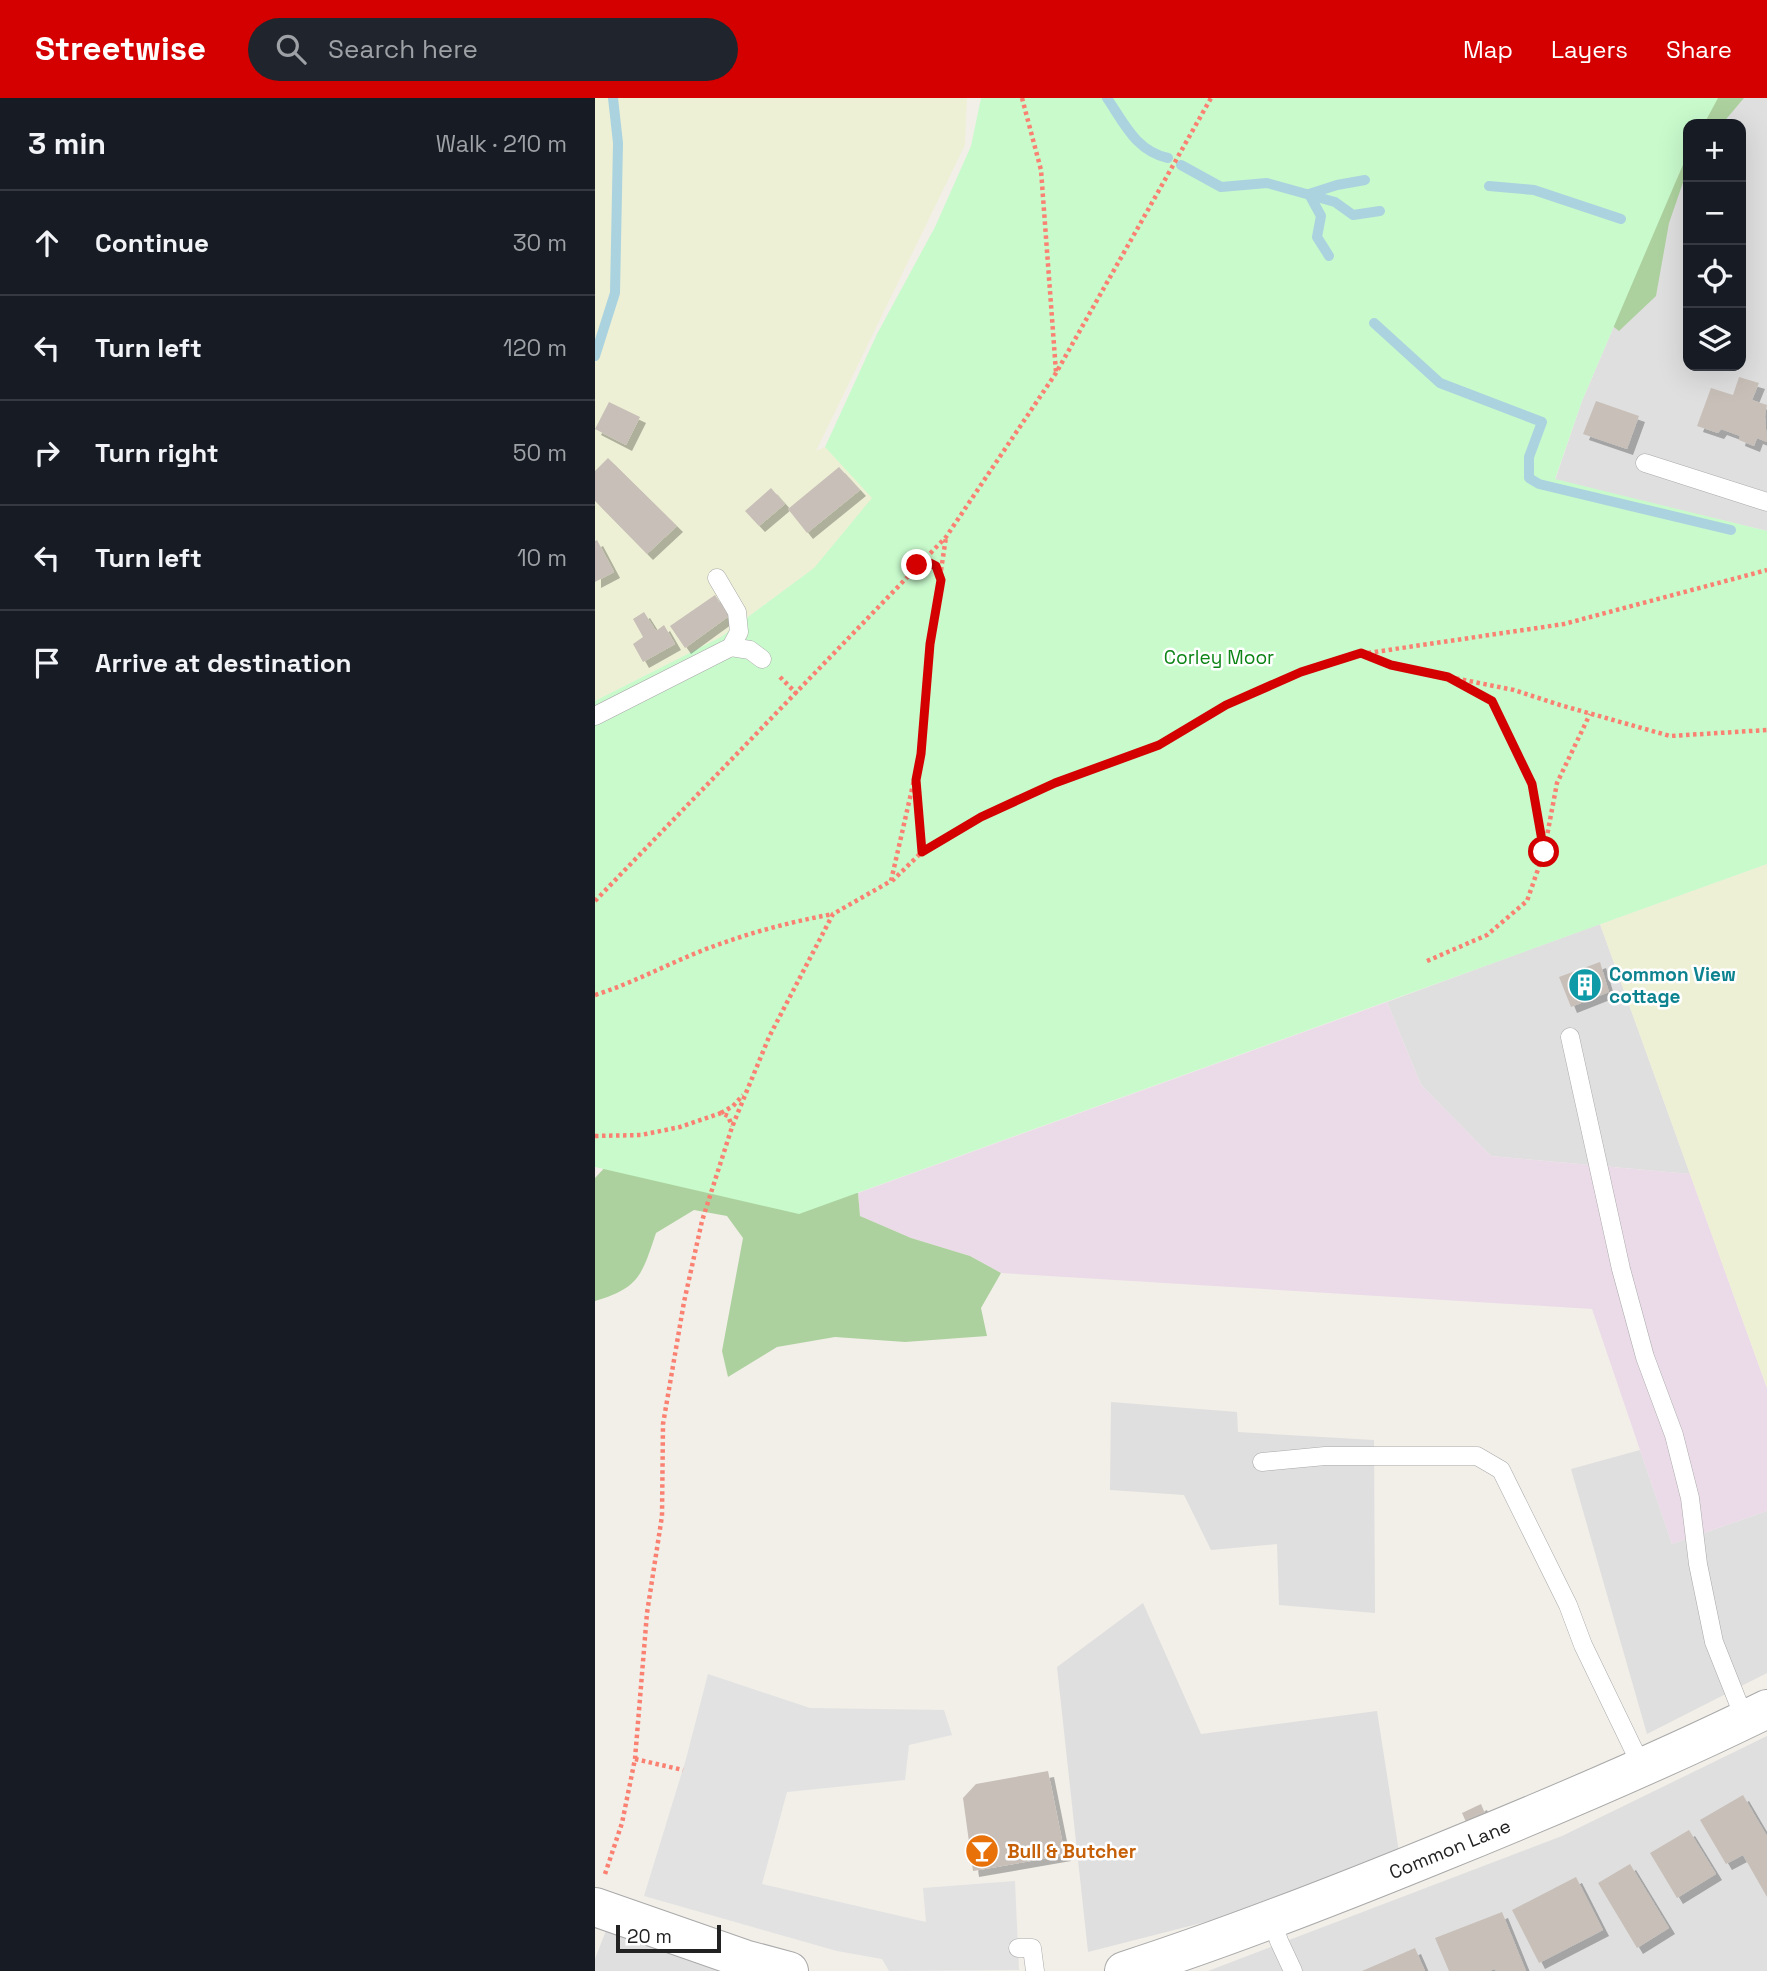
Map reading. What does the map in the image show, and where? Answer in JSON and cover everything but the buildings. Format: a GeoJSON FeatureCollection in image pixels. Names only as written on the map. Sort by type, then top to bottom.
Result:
{"type":"FeatureCollection","features":[{"type":"Feature","properties":{"kind":"street","name":"Common Lane"},"geometry":{"type":"LineString","coordinates":[[1124,1971],[1178,1962],[1272,1920],[1575,1798],[1756,1714]]}},
{"type":"Feature","properties":{"kind":"street"},"geometry":{"type":"LineString","coordinates":[[598,1895],[744,1959],[789,1971]]}},
{"type":"Feature","properties":{"kind":"lane"},"geometry":{"type":"LineString","coordinates":[[1645,463],[1767,502]]}},
{"type":"Feature","properties":{"kind":"lane"},"geometry":{"type":"LineString","coordinates":[[595,716],[730,647],[739,632],[737,612],[717,578]]}},
{"type":"Feature","properties":{"kind":"lane"},"geometry":{"type":"LineString","coordinates":[[730,647],[750,650],[762,659]]}},
{"type":"Feature","properties":{"kind":"lane"},"geometry":{"type":"LineString","coordinates":[[1570,1037],[1621,1269],[1645,1357],[1674,1435],[1690,1498],[1714,1642],[1756,1714]]}},
{"type":"Feature","properties":{"kind":"lane"},"geometry":{"type":"LineString","coordinates":[[1262,1462],[1325,1456],[1477,1456],[1501,1470],[1568,1605],[1583,1645],[1642,1767]]}},
{"type":"Feature","properties":{"kind":"lane"},"geometry":{"type":"LineString","coordinates":[[1272,1920],[1293,1971]]}},
{"type":"Feature","properties":{"kind":"lane"},"geometry":{"type":"LineString","coordinates":[[1018,1948],[1032,1948],[1035,1971]]}},
{"type":"Feature","properties":{"kind":"path"},"geometry":{"type":"LineString","coordinates":[[1023,98],[1041,170],[1056,373]]}},
{"type":"Feature","properties":{"kind":"path"},"geometry":{"type":"LineString","coordinates":[[595,901],[946,537],[1056,373],[1210,98]]}},
{"type":"Feature","properties":{"kind":"path"},"geometry":{"type":"LineString","coordinates":[[891,881],[921,754],[930,644],[946,537]]}},
{"type":"Feature","properties":{"kind":"path"},"geometry":{"type":"LineString","coordinates":[[917,565],[930,563],[936,566],[941,580]]}},
{"type":"Feature","properties":{"kind":"path"},"geometry":{"type":"LineString","coordinates":[[595,995],[623,986],[695,954],[776,925],[834,914],[891,881],[922,852],[981,817],[1055,783],[1159,745],[1226,705],[1301,672],[1361,653],[1564,624],[1767,570]]}},
{"type":"Feature","properties":{"kind":"path"},"geometry":{"type":"LineString","coordinates":[[1361,653],[1391,665],[1514,690],[1670,736],[1767,730]]}},
{"type":"Feature","properties":{"kind":"path"},"geometry":{"type":"LineString","coordinates":[[1448,677],[1492,701],[1532,784],[1544,852]]}},
{"type":"Feature","properties":{"kind":"path"},"geometry":{"type":"LineString","coordinates":[[1427,961],[1487,936],[1527,901],[1544,852],[1557,783],[1590,714]]}},
{"type":"Feature","properties":{"kind":"path"},"geometry":{"type":"LineString","coordinates":[[916,780],[922,852]]}},
{"type":"Feature","properties":{"kind":"path"},"geometry":{"type":"LineString","coordinates":[[598,1895],[622,1823],[635,1759],[647,1613],[662,1516],[663,1424],[684,1302],[702,1221],[732,1127],[769,1037],[834,914]]}},
{"type":"Feature","properties":{"kind":"path"},"geometry":{"type":"LineString","coordinates":[[595,1136],[641,1135],[680,1127],[721,1113],[733,1106],[746,1092]]}},
{"type":"Feature","properties":{"kind":"path"},"geometry":{"type":"LineString","coordinates":[[721,1113],[728,1116],[732,1127]]}},
{"type":"Feature","properties":{"kind":"path"},"geometry":{"type":"LineString","coordinates":[[635,1759],[683,1770]]}},
{"type":"Feature","properties":{"kind":"shaded area"},"geometry":{"type":"Polygon","coordinates":[[[1718,98],[1767,98],[1767,531],[1555,480],[1582,401],[1683,165],[1683,371],[1746,371],[1746,119],[1707,119],[1718,98]]]}},
{"type":"Feature","properties":{"kind":"shaded area"},"geometry":{"type":"Polygon","coordinates":[[[1600,924],[1690,1174],[1491,1156],[1421,1085],[1387,1002],[1600,924]]]}},
{"type":"Feature","properties":{"kind":"shaded area"},"geometry":{"type":"Polygon","coordinates":[[[1387,1002],[1421,1085],[1491,1156],[1690,1174],[1767,1388],[1767,1511],[1672,1544],[1592,1309],[1001,1273],[970,1256],[911,1238],[860,1216],[858,1193],[1387,1002]]]}},
{"type":"Feature","properties":{"kind":"shaded area"},"geometry":{"type":"Polygon","coordinates":[[[1111,1402],[1237,1412],[1238,1432],[1374,1440],[1375,1613],[1279,1605],[1277,1544],[1211,1550],[1184,1495],[1110,1490],[1111,1402]]]}},
{"type":"Feature","properties":{"kind":"shaded area"},"geometry":{"type":"Polygon","coordinates":[[[1640,1450],[1672,1544],[1767,1511],[1767,1673],[1647,1734],[1571,1469],[1640,1450]]]}},
{"type":"Feature","properties":{"kind":"shaded area"},"geometry":{"type":"Polygon","coordinates":[[[1143,1603],[1201,1734],[1377,1711],[1399,1852],[1221,1918],[1088,1952],[1057,1667],[1143,1603]]]}},
{"type":"Feature","properties":{"kind":"shaded area"},"geometry":{"type":"Polygon","coordinates":[[[708,1674],[810,1708],[944,1710],[952,1735],[909,1745],[905,1780],[787,1792],[762,1884],[926,1922],[923,1888],[1015,1881],[1019,1970],[889,1971],[882,1959],[837,1951],[644,1896],[686,1759],[708,1674]]]}},
{"type":"Feature","properties":{"kind":"shaded area"},"geometry":{"type":"Polygon","coordinates":[[[1767,1736],[1767,1971],[1208,1971],[1562,1836],[1767,1736]]]}},
{"type":"Feature","properties":{"kind":"shaded area"},"geometry":{"type":"Polygon","coordinates":[[[607,1928],[728,1971],[595,1971],[595,1959],[607,1928]]]}},
{"type":"Feature","properties":{"kind":"green space"},"geometry":{"type":"Polygon","coordinates":[[[595,98],[967,98],[965,145],[816,451],[825,447],[873,498],[814,568],[721,637],[595,701],[595,98]]]}},
{"type":"Feature","properties":{"kind":"green space","name":"Corley Moor"},"geometry":{"type":"Polygon","coordinates":[[[981,98],[1718,98],[1707,119],[1683,119],[1683,165],[1582,401],[1555,479],[1767,531],[1767,864],[799,1214],[595,1167],[595,701],[721,637],[814,568],[872,498],[825,447],[877,334],[935,227],[971,146],[981,98]]]}},
{"type":"Feature","properties":{"kind":"green space"},"geometry":{"type":"Polygon","coordinates":[[[1655,98],[1744,98],[1726,119],[1683,119],[1683,182],[1669,223],[1656,296],[1619,331],[1601,317],[1655,98]]]}},
{"type":"Feature","properties":{"kind":"green space"},"geometry":{"type":"Polygon","coordinates":[[[1767,864],[1767,1388],[1600,924],[1767,864]]]}},
{"type":"Feature","properties":{"kind":"green space"},"geometry":{"type":"Polygon","coordinates":[[[620,1151],[858,1193],[860,1216],[911,1238],[970,1256],[1001,1273],[981,1308],[987,1336],[905,1342],[835,1337],[777,1347],[728,1377],[722,1351],[743,1238],[727,1216],[694,1210],[656,1233],[637,1278],[622,1291],[595,1301],[595,1178],[620,1151]]]}},
{"type":"Feature","properties":{"kind":"waterway"},"geometry":{"type":"LineString","coordinates":[[595,356],[615,293],[618,143],[613,98]]}},
{"type":"Feature","properties":{"kind":"waterway"},"geometry":{"type":"LineString","coordinates":[[1107,98],[1139,143],[1168,158]]}},
{"type":"Feature","properties":{"kind":"waterway"},"geometry":{"type":"LineString","coordinates":[[1181,165],[1221,187],[1267,183],[1335,202],[1353,215],[1380,211]]}},
{"type":"Feature","properties":{"kind":"waterway"},"geometry":{"type":"LineString","coordinates":[[1329,256],[1317,237],[1321,216],[1309,194],[1365,180]]}},
{"type":"Feature","properties":{"kind":"waterway"},"geometry":{"type":"LineString","coordinates":[[1489,186],[1534,190],[1621,219]]}},
{"type":"Feature","properties":{"kind":"waterway"},"geometry":{"type":"LineString","coordinates":[[1374,323],[1440,383],[1542,422],[1529,457],[1529,478],[1539,484],[1731,530]]}},
{"type":"Feature","properties":{"kind":"place","name":"Common View cottage"},"geometry":{"type":"Point","coordinates":[1585,985]}},
{"type":"Feature","properties":{"kind":"place","name":"Bull & Butcher"},"geometry":{"type":"Point","coordinates":[982,1851]}},
{"type":"Feature","properties":{"kind":"route"},"geometry":{"type":"LineString","coordinates":[[917,565],[930,563],[936,566],[941,580],[930,644],[921,754],[916,780],[922,852],[981,817],[1055,783],[1159,745],[1226,705],[1301,672],[1361,653],[1391,665],[1448,677],[1492,701],[1532,784],[1544,852]]}}]}
